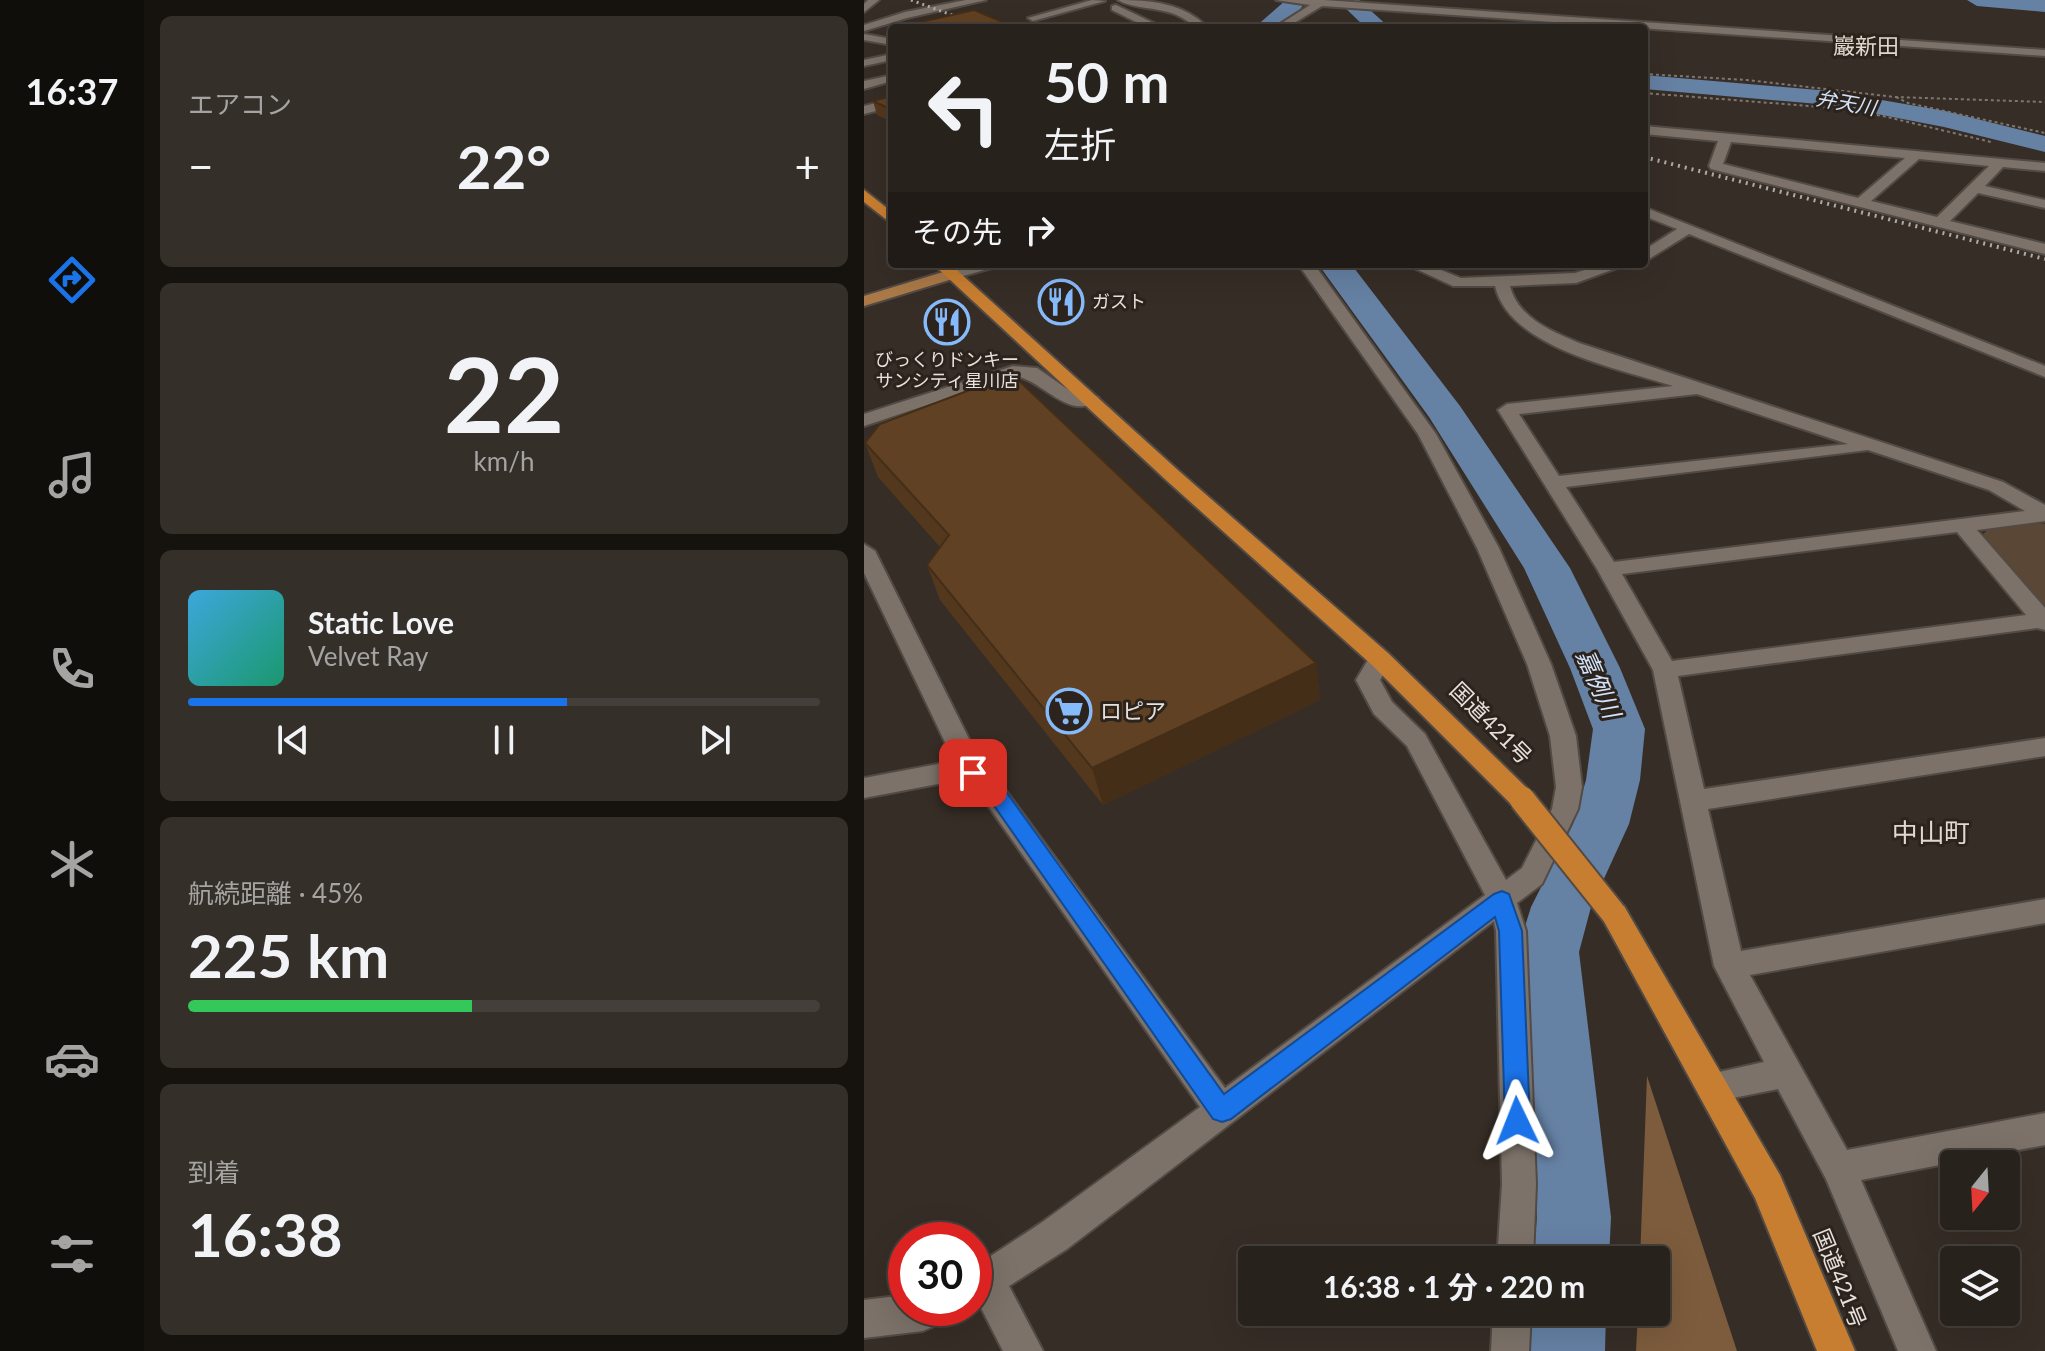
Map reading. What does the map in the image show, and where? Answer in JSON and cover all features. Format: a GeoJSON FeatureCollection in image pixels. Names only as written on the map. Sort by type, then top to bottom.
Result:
{"type":"FeatureCollection","features":[{"type":"Feature","properties":{"kind":"highway"},"geometry":{"type":"LineString","coordinates":[[864,194],[888,216]]}},
{"type":"Feature","properties":{"kind":"highway","name":"国道421号"},"geometry":{"type":"LineString","coordinates":[[947,269],[1173,476],[1380,659],[1522,799],[1614,914],[1713,1087],[1768,1187],[1836,1351]]}},
{"type":"Feature","properties":{"kind":"main road"},"geometry":{"type":"LineString","coordinates":[[864,301],[947,269]]}},
{"type":"Feature","properties":{"kind":"street"},"geometry":{"type":"LineString","coordinates":[[864,9],[874,0]]}},
{"type":"Feature","properties":{"kind":"street"},"geometry":{"type":"LineString","coordinates":[[864,28],[905,15],[981,0]]}},
{"type":"Feature","properties":{"kind":"street"},"geometry":{"type":"LineString","coordinates":[[1033,18],[1100,0],[1148,24]]}},
{"type":"Feature","properties":{"kind":"street"},"geometry":{"type":"LineString","coordinates":[[1123,0],[1173,8],[1198,24]]}},
{"type":"Feature","properties":{"kind":"street"},"geometry":{"type":"LineString","coordinates":[[1281,0],[1622,24]]}},
{"type":"Feature","properties":{"kind":"street"},"geometry":{"type":"LineString","coordinates":[[1286,24],[1320,3]]}},
{"type":"Feature","properties":{"kind":"street"},"geometry":{"type":"LineString","coordinates":[[1648,26],[2045,53]]}},
{"type":"Feature","properties":{"kind":"street"},"geometry":{"type":"LineString","coordinates":[[864,37],[888,41]]}},
{"type":"Feature","properties":{"kind":"street"},"geometry":{"type":"LineString","coordinates":[[864,46],[888,41]]}},
{"type":"Feature","properties":{"kind":"street"},"geometry":{"type":"LineString","coordinates":[[864,53],[888,41]]}},
{"type":"Feature","properties":{"kind":"street"},"geometry":{"type":"LineString","coordinates":[[864,63],[888,58]]}},
{"type":"Feature","properties":{"kind":"street"},"geometry":{"type":"LineString","coordinates":[[864,74],[888,68]]}},
{"type":"Feature","properties":{"kind":"street"},"geometry":{"type":"LineString","coordinates":[[864,85],[888,79]]}},
{"type":"Feature","properties":{"kind":"street"},"geometry":{"type":"LineString","coordinates":[[864,98],[888,92]]}},
{"type":"Feature","properties":{"kind":"street"},"geometry":{"type":"LineString","coordinates":[[864,110],[888,104]]}},
{"type":"Feature","properties":{"kind":"street"},"geometry":{"type":"LineString","coordinates":[[1648,130],[2045,167]]}},
{"type":"Feature","properties":{"kind":"street"},"geometry":{"type":"LineString","coordinates":[[1725,139],[1716,166],[2045,249]]}},
{"type":"Feature","properties":{"kind":"street"},"geometry":{"type":"LineString","coordinates":[[1860,203],[1914,157]]}},
{"type":"Feature","properties":{"kind":"street"},"geometry":{"type":"LineString","coordinates":[[1939,223],[1999,164]]}},
{"type":"Feature","properties":{"kind":"street"},"geometry":{"type":"LineString","coordinates":[[1976,188],[2045,204]]}},
{"type":"Feature","properties":{"kind":"street"},"geometry":{"type":"LineString","coordinates":[[1648,213],[2045,372]]}},
{"type":"Feature","properties":{"kind":"street"},"geometry":{"type":"LineString","coordinates":[[1648,254],[1687,229]]}},
{"type":"Feature","properties":{"kind":"street"},"geometry":{"type":"LineString","coordinates":[[992,1282],[1532,876],[1565,809],[1569,787],[1563,736],[1515,606],[1427,434],[1309,268]]}},
{"type":"Feature","properties":{"kind":"street"},"geometry":{"type":"LineString","coordinates":[[1423,268],[1459,283],[1576,278],[1607,268]]}},
{"type":"Feature","properties":{"kind":"street"},"geometry":{"type":"LineString","coordinates":[[1501,280],[1515,313],[1533,329],[1573,347],[1996,486],[2045,514]]}},
{"type":"Feature","properties":{"kind":"street"},"geometry":{"type":"LineString","coordinates":[[864,420],[1013,371],[1031,372],[1073,401],[1090,398]]}},
{"type":"Feature","properties":{"kind":"street"},"geometry":{"type":"LineString","coordinates":[[1696,388],[1507,410],[1608,569],[1665,670],[1729,966],[1838,1168],[1917,1351]]}},
{"type":"Feature","properties":{"kind":"street"},"geometry":{"type":"LineString","coordinates":[[1555,482],[1851,449],[1870,444]]}},
{"type":"Feature","properties":{"kind":"street"},"geometry":{"type":"LineString","coordinates":[[1608,569],[1964,527],[2045,514]]}},
{"type":"Feature","properties":{"kind":"street"},"geometry":{"type":"LineString","coordinates":[[1964,527],[2044,622]]}},
{"type":"Feature","properties":{"kind":"street"},"geometry":{"type":"LineString","coordinates":[[864,551],[973,773],[997,795],[1222,1111]]}},
{"type":"Feature","properties":{"kind":"street"},"geometry":{"type":"LineString","coordinates":[[1665,670],[2044,622]]}},
{"type":"Feature","properties":{"kind":"street"},"geometry":{"type":"LineString","coordinates":[[1380,659],[1368,680],[1383,708],[1416,740],[1486,866],[1502,900],[1511,931],[1519,1184],[1516,1246]]}},
{"type":"Feature","properties":{"kind":"street"},"geometry":{"type":"LineString","coordinates":[[1693,801],[2045,747]]}},
{"type":"Feature","properties":{"kind":"street"},"geometry":{"type":"LineString","coordinates":[[864,788],[959,770],[973,773]]}},
{"type":"Feature","properties":{"kind":"street"},"geometry":{"type":"LineString","coordinates":[[1729,966],[2045,911]]}},
{"type":"Feature","properties":{"kind":"street"},"geometry":{"type":"LineString","coordinates":[[1713,1087],[1786,1072]]}},
{"type":"Feature","properties":{"kind":"street"},"geometry":{"type":"LineString","coordinates":[[1838,1168],[2045,1129]]}},
{"type":"Feature","properties":{"kind":"street"},"geometry":{"type":"LineString","coordinates":[[992,1301],[1024,1351]]}},
{"type":"Feature","properties":{"kind":"street"},"geometry":{"type":"LineString","coordinates":[[864,1319],[888,1316]]}},
{"type":"Feature","properties":{"kind":"street"},"geometry":{"type":"LineString","coordinates":[[1510,1351],[1511,1326]]}},
{"type":"Feature","properties":{"kind":"path"},"geometry":{"type":"LineString","coordinates":[[1648,74],[1747,80],[1895,97],[2045,102]]}},
{"type":"Feature","properties":{"kind":"path"},"geometry":{"type":"LineString","coordinates":[[1648,93],[1853,111],[2000,144]]}},
{"type":"Feature","properties":{"kind":"path"},"geometry":{"type":"LineString","coordinates":[[1895,97],[1908,103],[2045,133]]}},
{"type":"Feature","properties":{"kind":"shaded area"},"geometry":{"type":"Polygon","coordinates":[[[2045,524],[2045,614],[1981,537],[1987,530],[2045,524]]]}},
{"type":"Feature","properties":{"kind":"shaded area"},"geometry":{"type":"Polygon","coordinates":[[[1647,1076],[1737,1351],[1636,1351],[1637,1326],[1670,1326],[1670,1246],[1641,1246],[1647,1076]]]}},
{"type":"Feature","properties":{"kind":"building"},"geometry":{"type":"Polygon","coordinates":[[[974,10],[1007,24],[912,24],[974,10]]]}},
{"type":"Feature","properties":{"kind":"building"},"geometry":{"type":"Polygon","coordinates":[[[888,97],[888,108],[873,101],[888,97]]]}},
{"type":"Feature","properties":{"kind":"building"},"geometry":{"type":"Polygon","coordinates":[[[1012,374],[1316,663],[1092,768],[927,565],[949,535],[865,443],[880,424],[1012,374]]]}},
{"type":"Feature","properties":{"kind":"waterway","name":"嘉例川"},"geometry":{"type":"LineString","coordinates":[[1271,24],[1297,0]]}},
{"type":"Feature","properties":{"kind":"waterway","name":"弁天川"},"geometry":{"type":"LineString","coordinates":[[1347,0],[1374,24]]}},
{"type":"Feature","properties":{"kind":"waterway"},"geometry":{"type":"LineString","coordinates":[[1977,0],[2045,6]]}},
{"type":"Feature","properties":{"kind":"waterway","name":"弁天川"},"geometry":{"type":"LineString","coordinates":[[1648,82],[1830,98],[1945,119],[2045,144]]}},
{"type":"Feature","properties":{"kind":"waterway","name":"嘉例川"},"geometry":{"type":"LineString","coordinates":[[1337,268],[1446,414],[1547,568],[1595,668],[1619,729],[1613,780],[1601,824],[1561,907],[1548,952],[1574,1217],[1572,1246]]}},
{"type":"Feature","properties":{"kind":"waterway","name":"嘉例川"},"geometry":{"type":"LineString","coordinates":[[1565,1351],[1566,1326]]}},
{"type":"Feature","properties":{"kind":"railway"},"geometry":{"type":"LineString","coordinates":[[911,0],[976,24]]}},
{"type":"Feature","properties":{"kind":"railway"},"geometry":{"type":"LineString","coordinates":[[1648,158],[2045,259]]}},
{"type":"Feature","properties":{"kind":"place","name":"ガスト"},"geometry":{"type":"Point","coordinates":[1061,302]}},
{"type":"Feature","properties":{"kind":"place","name":"びっくりドンキー サンシティ星川店"},"geometry":{"type":"Point","coordinates":[947,322]}},
{"type":"Feature","properties":{"kind":"place","name":"ロピア"},"geometry":{"type":"Point","coordinates":[1069,711]}},
{"type":"Feature","properties":{"kind":"district","name":"巖新田"},"geometry":{"type":"Point","coordinates":[1866,46]}},
{"type":"Feature","properties":{"kind":"district","name":"中山町"},"geometry":{"type":"Point","coordinates":[1931,833]}},
{"type":"Feature","properties":{"kind":"route"},"geometry":{"type":"LineString","coordinates":[[973,773],[997,795],[1222,1111],[1479,914],[1502,900],[1511,931],[1517,1121]]}}]}
